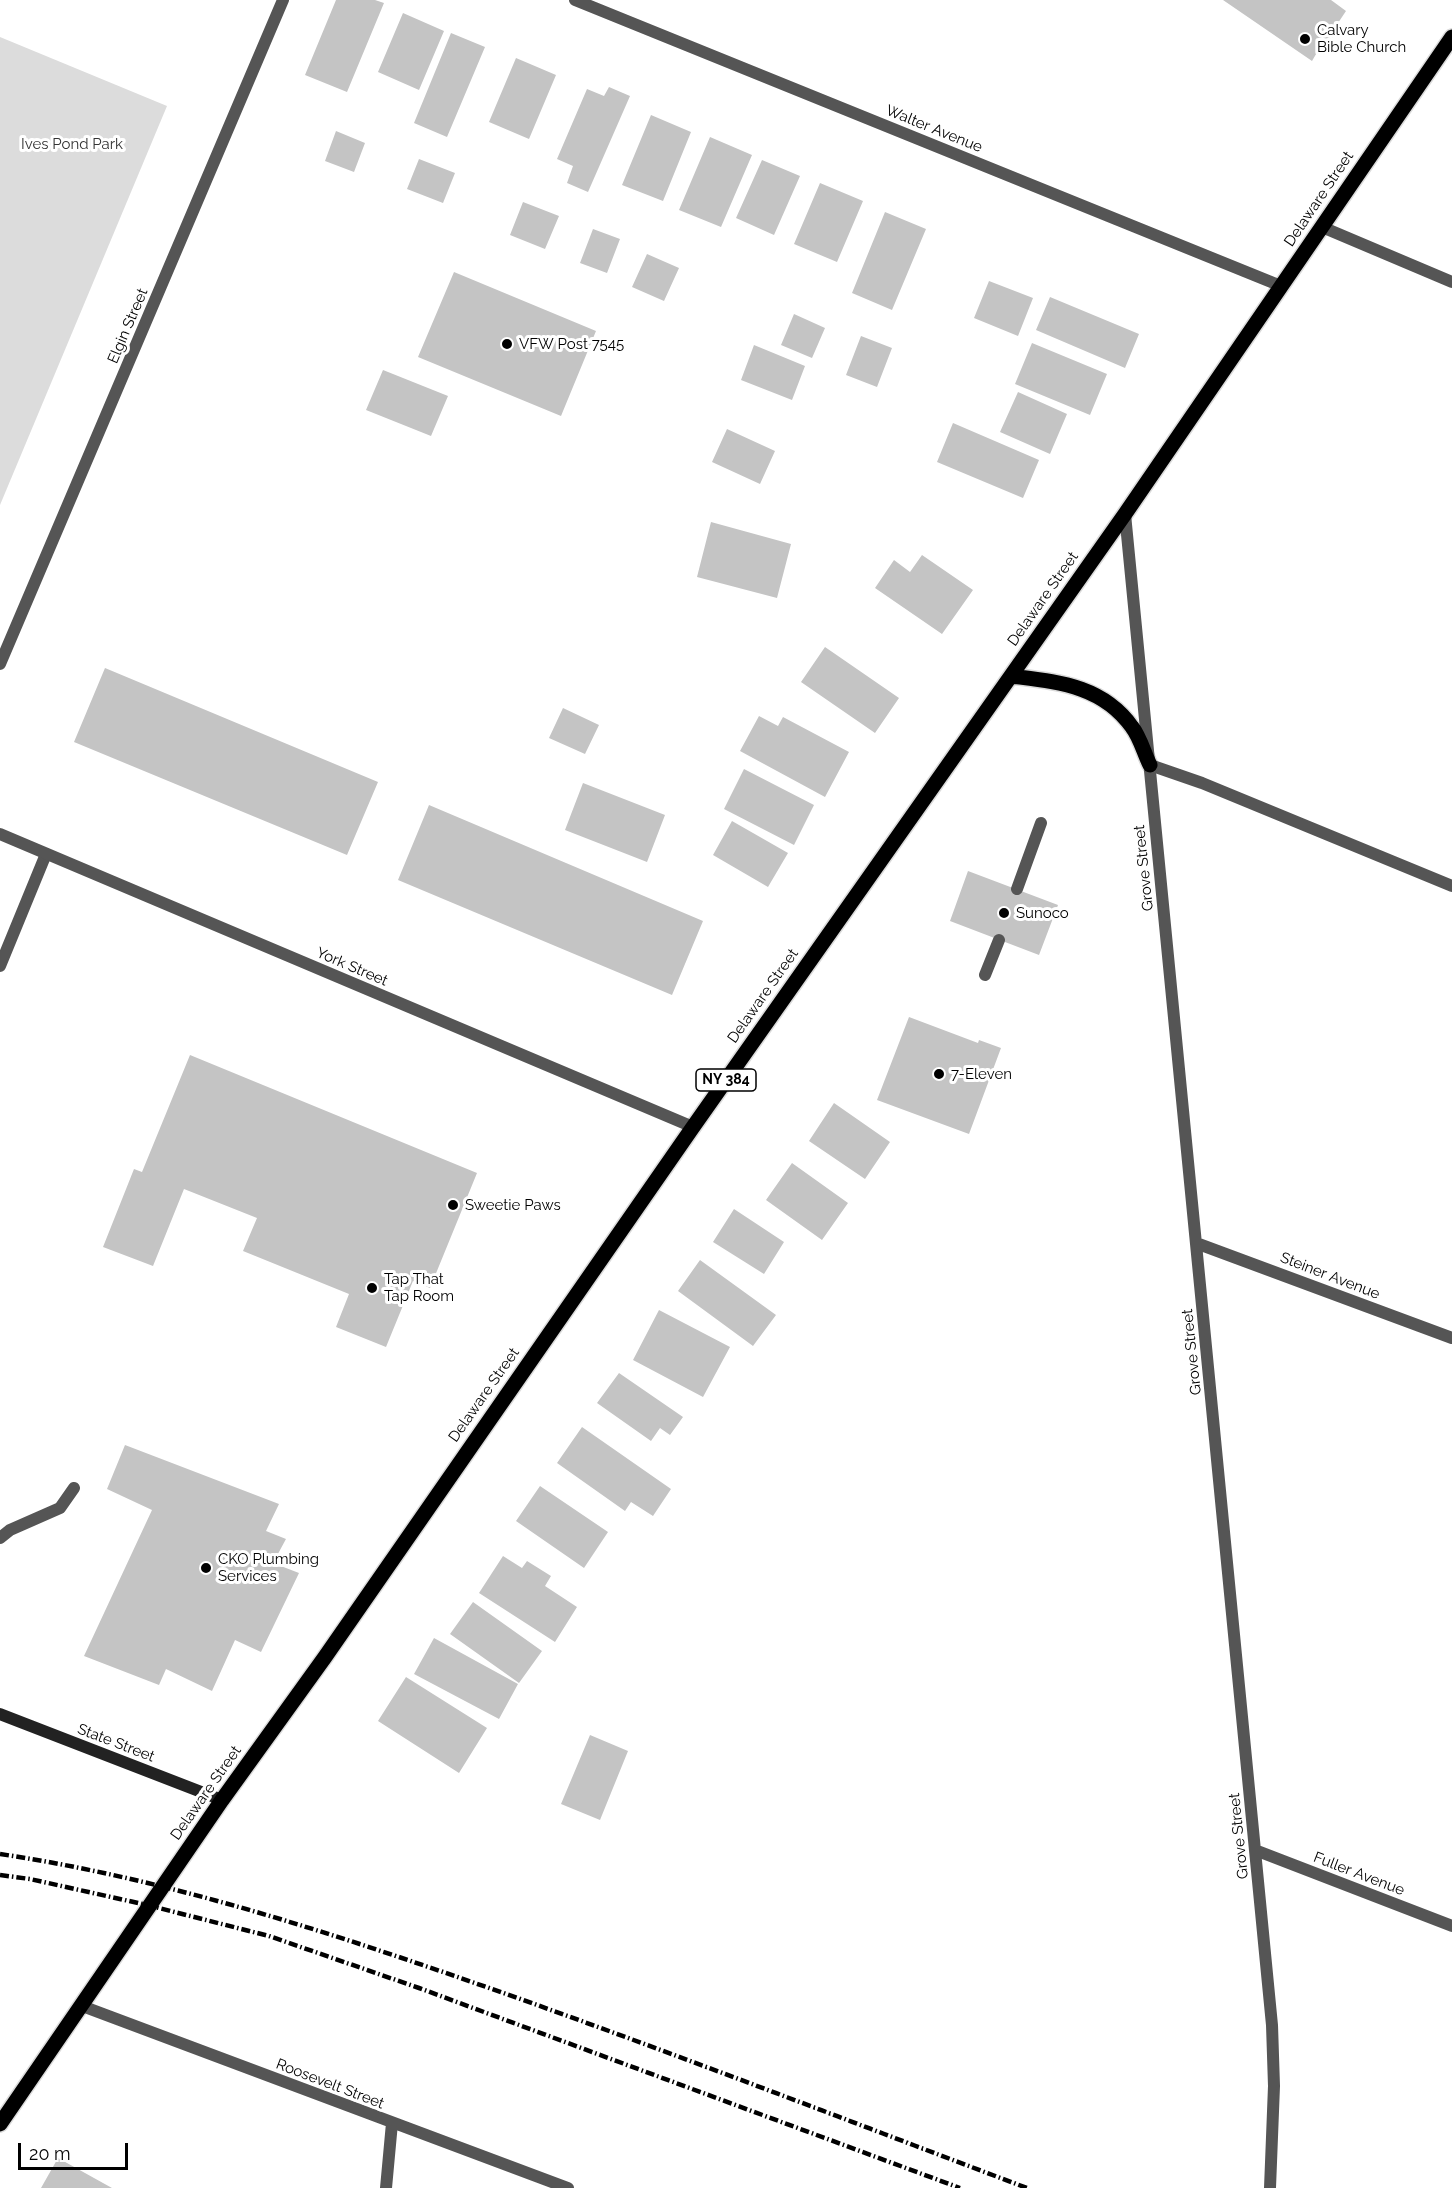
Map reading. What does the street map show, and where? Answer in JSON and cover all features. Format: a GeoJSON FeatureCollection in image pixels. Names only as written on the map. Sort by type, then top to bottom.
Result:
{"type":"FeatureCollection","features":[{"type":"Feature","properties":{"kind":"main road","name":"Delaware Street"},"geometry":{"type":"LineString","coordinates":[[0,2124],[222,1800],[325,1657],[693,1127],[1125,514],[1452,37]]}},
{"type":"Feature","properties":{"kind":"main road"},"geometry":{"type":"LineString","coordinates":[[1011,675],[1069,684],[1108,701],[1132,727],[1150,765]]}},
{"type":"Feature","properties":{"kind":"street","name":"Elgin Street"},"geometry":{"type":"LineString","coordinates":[[0,664],[283,0]]}},
{"type":"Feature","properties":{"kind":"street","name":"Walter Avenue"},"geometry":{"type":"LineString","coordinates":[[575,0],[1281,286]]}},
{"type":"Feature","properties":{"kind":"street"},"geometry":{"type":"LineString","coordinates":[[1322,227],[1452,282]]}},
{"type":"Feature","properties":{"kind":"street","name":"Grove Street"},"geometry":{"type":"LineString","coordinates":[[1125,514],[1272,2025],[1274,2086],[1270,2188]]}},
{"type":"Feature","properties":{"kind":"street"},"geometry":{"type":"LineString","coordinates":[[1150,765],[1202,783],[1452,886]]}},
{"type":"Feature","properties":{"kind":"street"},"geometry":{"type":"LineString","coordinates":[[1017,890],[1041,824]]}},
{"type":"Feature","properties":{"kind":"street","name":"York Street"},"geometry":{"type":"LineString","coordinates":[[0,834],[693,1127]]}},
{"type":"Feature","properties":{"kind":"street"},"geometry":{"type":"LineString","coordinates":[[0,966],[46,854]]}},
{"type":"Feature","properties":{"kind":"street"},"geometry":{"type":"LineString","coordinates":[[985,975],[999,940]]}},
{"type":"Feature","properties":{"kind":"street","name":"Steiner Avenue"},"geometry":{"type":"LineString","coordinates":[[1196,1243],[1452,1338]]}},
{"type":"Feature","properties":{"kind":"street"},"geometry":{"type":"LineString","coordinates":[[0,1538],[10,1530],[60,1508],[74,1488]]}},
{"type":"Feature","properties":{"kind":"street","name":"State Street"},"geometry":{"type":"LineString","coordinates":[[0,1714],[222,1800]]}},
{"type":"Feature","properties":{"kind":"street","name":"Fuller Avenue"},"geometry":{"type":"LineString","coordinates":[[1255,1850],[1452,1926]]}},
{"type":"Feature","properties":{"kind":"street","name":"Roosevelt Street"},"geometry":{"type":"LineString","coordinates":[[82,2006],[568,2188]]}},
{"type":"Feature","properties":{"kind":"street"},"geometry":{"type":"LineString","coordinates":[[386,2188],[392,2123]]}},
{"type":"Feature","properties":{"kind":"green space","name":"Ives Pond Park"},"geometry":{"type":"Polygon","coordinates":[[[0,37],[167,106],[0,505],[0,37]]]}},
{"type":"Feature","properties":{"kind":"building"},"geometry":{"type":"Polygon","coordinates":[[[336,0],[375,0],[384,3],[347,92],[305,75],[336,0]]]}},
{"type":"Feature","properties":{"kind":"building","name":"Calvary Bible Church"},"geometry":{"type":"Polygon","coordinates":[[[1223,0],[1331,0],[1346,11],[1338,23],[1339,29],[1323,50],[1319,49],[1312,61],[1223,0]]]}},
{"type":"Feature","properties":{"kind":"building"},"geometry":{"type":"Polygon","coordinates":[[[403,13],[444,31],[419,90],[378,72],[403,13]]]}},
{"type":"Feature","properties":{"kind":"building"},"geometry":{"type":"Polygon","coordinates":[[[451,33],[485,47],[447,137],[414,123],[451,33]]]}},
{"type":"Feature","properties":{"kind":"building"},"geometry":{"type":"Polygon","coordinates":[[[516,58],[556,75],[529,139],[489,122],[516,58]]]}},
{"type":"Feature","properties":{"kind":"building"},"geometry":{"type":"Polygon","coordinates":[[[609,87],[630,96],[588,192],[567,183],[573,166],[557,159],[587,89],[604,96],[609,87]]]}},
{"type":"Feature","properties":{"kind":"building"},"geometry":{"type":"Polygon","coordinates":[[[651,115],[691,132],[663,201],[622,185],[651,115]]]}},
{"type":"Feature","properties":{"kind":"building"},"geometry":{"type":"Polygon","coordinates":[[[336,131],[365,143],[354,172],[325,161],[336,131]]]}},
{"type":"Feature","properties":{"kind":"building"},"geometry":{"type":"Polygon","coordinates":[[[710,137],[752,155],[721,227],[679,210],[710,137]]]}},
{"type":"Feature","properties":{"kind":"building"},"geometry":{"type":"Polygon","coordinates":[[[419,159],[455,173],[443,203],[407,189],[419,159]]]}},
{"type":"Feature","properties":{"kind":"building"},"geometry":{"type":"Polygon","coordinates":[[[762,160],[800,176],[774,235],[736,218],[762,160]]]}},
{"type":"Feature","properties":{"kind":"building"},"geometry":{"type":"Polygon","coordinates":[[[820,183],[863,201],[837,262],[794,244],[820,183]]]}},
{"type":"Feature","properties":{"kind":"building"},"geometry":{"type":"Polygon","coordinates":[[[523,202],[559,216],[545,249],[510,235],[523,202]]]}},
{"type":"Feature","properties":{"kind":"building"},"geometry":{"type":"Polygon","coordinates":[[[885,212],[926,229],[892,310],[852,293],[885,212]]]}},
{"type":"Feature","properties":{"kind":"building"},"geometry":{"type":"Polygon","coordinates":[[[593,229],[620,239],[607,273],[580,263],[593,229]]]}},
{"type":"Feature","properties":{"kind":"building"},"geometry":{"type":"Polygon","coordinates":[[[647,254],[679,268],[664,301],[632,287],[647,254]]]}},
{"type":"Feature","properties":{"kind":"building","name":"VFW Post 7545"},"geometry":{"type":"Polygon","coordinates":[[[454,272],[596,331],[561,416],[418,357],[454,272]]]}},
{"type":"Feature","properties":{"kind":"building"},"geometry":{"type":"Polygon","coordinates":[[[989,281],[1033,298],[1018,336],[974,318],[989,281]]]}},
{"type":"Feature","properties":{"kind":"building"},"geometry":{"type":"Polygon","coordinates":[[[1050,297],[1139,334],[1125,368],[1036,330],[1050,297]]]}},
{"type":"Feature","properties":{"kind":"building"},"geometry":{"type":"Polygon","coordinates":[[[794,314],[825,328],[812,358],[781,345],[794,314]]]}},
{"type":"Feature","properties":{"kind":"building"},"geometry":{"type":"Polygon","coordinates":[[[861,336],[892,348],[877,387],[846,375],[861,336]]]}},
{"type":"Feature","properties":{"kind":"building"},"geometry":{"type":"Polygon","coordinates":[[[1032,343],[1107,374],[1090,415],[1015,384],[1032,343]]]}},
{"type":"Feature","properties":{"kind":"building"},"geometry":{"type":"Polygon","coordinates":[[[754,345],[805,366],[792,400],[741,380],[754,345]]]}},
{"type":"Feature","properties":{"kind":"building"},"geometry":{"type":"Polygon","coordinates":[[[383,370],[448,396],[431,436],[366,410],[383,370]]]}},
{"type":"Feature","properties":{"kind":"building"},"geometry":{"type":"Polygon","coordinates":[[[1018,392],[1067,414],[1050,454],[1000,432],[1018,392]]]}},
{"type":"Feature","properties":{"kind":"building"},"geometry":{"type":"Polygon","coordinates":[[[953,423],[1039,460],[1023,498],[937,462],[953,423]]]}},
{"type":"Feature","properties":{"kind":"building"},"geometry":{"type":"Polygon","coordinates":[[[727,429],[775,451],[760,484],[712,462],[727,429]]]}},
{"type":"Feature","properties":{"kind":"building"},"geometry":{"type":"Polygon","coordinates":[[[711,522],[791,544],[777,598],[697,577],[711,522]]]}},
{"type":"Feature","properties":{"kind":"building"},"geometry":{"type":"Polygon","coordinates":[[[922,555],[973,590],[942,634],[875,588],[894,560],[910,572],[922,555]]]}},
{"type":"Feature","properties":{"kind":"building"},"geometry":{"type":"Polygon","coordinates":[[[825,647],[899,698],[875,733],[801,682],[825,647]]]}},
{"type":"Feature","properties":{"kind":"building"},"geometry":{"type":"Polygon","coordinates":[[[105,668],[378,782],[347,855],[74,742],[105,668]]]}},
{"type":"Feature","properties":{"kind":"building"},"geometry":{"type":"Polygon","coordinates":[[[563,708],[599,725],[585,754],[549,738],[563,708]]]}},
{"type":"Feature","properties":{"kind":"building"},"geometry":{"type":"Polygon","coordinates":[[[759,716],[778,726],[783,717],[849,752],[825,797],[740,751],[759,716]]]}},
{"type":"Feature","properties":{"kind":"building"},"geometry":{"type":"Polygon","coordinates":[[[744,769],[814,805],[794,845],[724,809],[744,769]]]}},
{"type":"Feature","properties":{"kind":"building"},"geometry":{"type":"Polygon","coordinates":[[[583,783],[665,815],[647,862],[565,830],[583,783]]]}},
{"type":"Feature","properties":{"kind":"building"},"geometry":{"type":"Polygon","coordinates":[[[429,805],[703,921],[672,995],[398,880],[429,805]]]}},
{"type":"Feature","properties":{"kind":"building"},"geometry":{"type":"Polygon","coordinates":[[[732,821],[788,853],[768,887],[713,855],[732,821]]]}},
{"type":"Feature","properties":{"kind":"building","name":"Sunoco"},"geometry":{"type":"Polygon","coordinates":[[[968,871],[1058,905],[1039,955],[950,921],[968,871]]]}},
{"type":"Feature","properties":{"kind":"building","name":"7-Eleven"},"geometry":{"type":"Polygon","coordinates":[[[909,1017],[978,1043],[979,1040],[1001,1048],[969,1134],[877,1100],[909,1017]]]}},
{"type":"Feature","properties":{"kind":"building"},"geometry":{"type":"Polygon","coordinates":[[[190,1055],[477,1173],[430,1288],[413,1281],[386,1347],[336,1327],[349,1294],[243,1251],[257,1218],[184,1189],[153,1266],[103,1247],[134,1169],[142,1172],[190,1055]]]}},
{"type":"Feature","properties":{"kind":"building"},"geometry":{"type":"Polygon","coordinates":[[[834,1103],[890,1142],[865,1179],[809,1141],[834,1103]]]}},
{"type":"Feature","properties":{"kind":"building"},"geometry":{"type":"Polygon","coordinates":[[[792,1163],[848,1203],[822,1240],[766,1200],[792,1163]]]}},
{"type":"Feature","properties":{"kind":"building"},"geometry":{"type":"Polygon","coordinates":[[[734,1209],[784,1242],[764,1274],[713,1242],[734,1209]]]}},
{"type":"Feature","properties":{"kind":"building"},"geometry":{"type":"Polygon","coordinates":[[[700,1260],[776,1315],[753,1346],[678,1291],[700,1260]]]}},
{"type":"Feature","properties":{"kind":"building"},"geometry":{"type":"Polygon","coordinates":[[[659,1310],[730,1347],[703,1397],[633,1360],[659,1310]]]}},
{"type":"Feature","properties":{"kind":"building"},"geometry":{"type":"Polygon","coordinates":[[[619,1373],[683,1417],[670,1435],[660,1428],[651,1441],[597,1403],[619,1373]]]}},
{"type":"Feature","properties":{"kind":"building"},"geometry":{"type":"Polygon","coordinates":[[[582,1427],[671,1489],[653,1516],[631,1502],[625,1511],[557,1463],[582,1427]]]}},
{"type":"Feature","properties":{"kind":"building","name":"CKO Plumbing Services"},"geometry":{"type":"Polygon","coordinates":[[[125,1445],[279,1504],[266,1531],[286,1539],[273,1563],[299,1573],[261,1652],[235,1640],[212,1691],[166,1669],[159,1685],[84,1656],[152,1510],[107,1489],[125,1445]]]}},
{"type":"Feature","properties":{"kind":"building"},"geometry":{"type":"Polygon","coordinates":[[[540,1486],[608,1532],[584,1568],[516,1521],[540,1486]]]}},
{"type":"Feature","properties":{"kind":"building"},"geometry":{"type":"Polygon","coordinates":[[[503,1556],[522,1568],[527,1561],[551,1576],[545,1586],[577,1607],[555,1642],[479,1593],[503,1556]]]}},
{"type":"Feature","properties":{"kind":"building"},"geometry":{"type":"Polygon","coordinates":[[[473,1602],[542,1651],[519,1683],[450,1634],[473,1602]]]}},
{"type":"Feature","properties":{"kind":"building"},"geometry":{"type":"Polygon","coordinates":[[[434,1638],[518,1684],[499,1719],[414,1674],[434,1638]]]}},
{"type":"Feature","properties":{"kind":"building"},"geometry":{"type":"Polygon","coordinates":[[[406,1677],[487,1728],[459,1773],[378,1721],[406,1677]]]}},
{"type":"Feature","properties":{"kind":"building"},"geometry":{"type":"Polygon","coordinates":[[[590,1735],[628,1751],[600,1820],[561,1804],[590,1735]]]}},
{"type":"Feature","properties":{"kind":"building"},"geometry":{"type":"Polygon","coordinates":[[[58,2158],[112,2188],[41,2188],[58,2158]]]}},
{"type":"Feature","properties":{"kind":"railway"},"geometry":{"type":"LineString","coordinates":[[0,1854],[125,1878],[310,1928],[626,2037],[1027,2188]]}},
{"type":"Feature","properties":{"kind":"railway"},"geometry":{"type":"LineString","coordinates":[[0,1875],[30,1879],[147,1905],[269,1936],[419,1988],[960,2188]]}},
{"type":"Feature","properties":{"kind":"place","name":"Calvary Bible Church"},"geometry":{"type":"Point","coordinates":[1305,39]}},
{"type":"Feature","properties":{"kind":"place","name":"VFW Post 7545"},"geometry":{"type":"Point","coordinates":[507,344]}},
{"type":"Feature","properties":{"kind":"place","name":"Sunoco"},"geometry":{"type":"Point","coordinates":[1004,913]}},
{"type":"Feature","properties":{"kind":"place","name":"7-Eleven"},"geometry":{"type":"Point","coordinates":[939,1074]}},
{"type":"Feature","properties":{"kind":"place","name":"Sweetie Paws"},"geometry":{"type":"Point","coordinates":[453,1205]}},
{"type":"Feature","properties":{"kind":"place","name":"Tap That Tap Room"},"geometry":{"type":"Point","coordinates":[372,1288]}},
{"type":"Feature","properties":{"kind":"place","name":"CKO Plumbing Services"},"geometry":{"type":"Point","coordinates":[206,1568]}}]}
